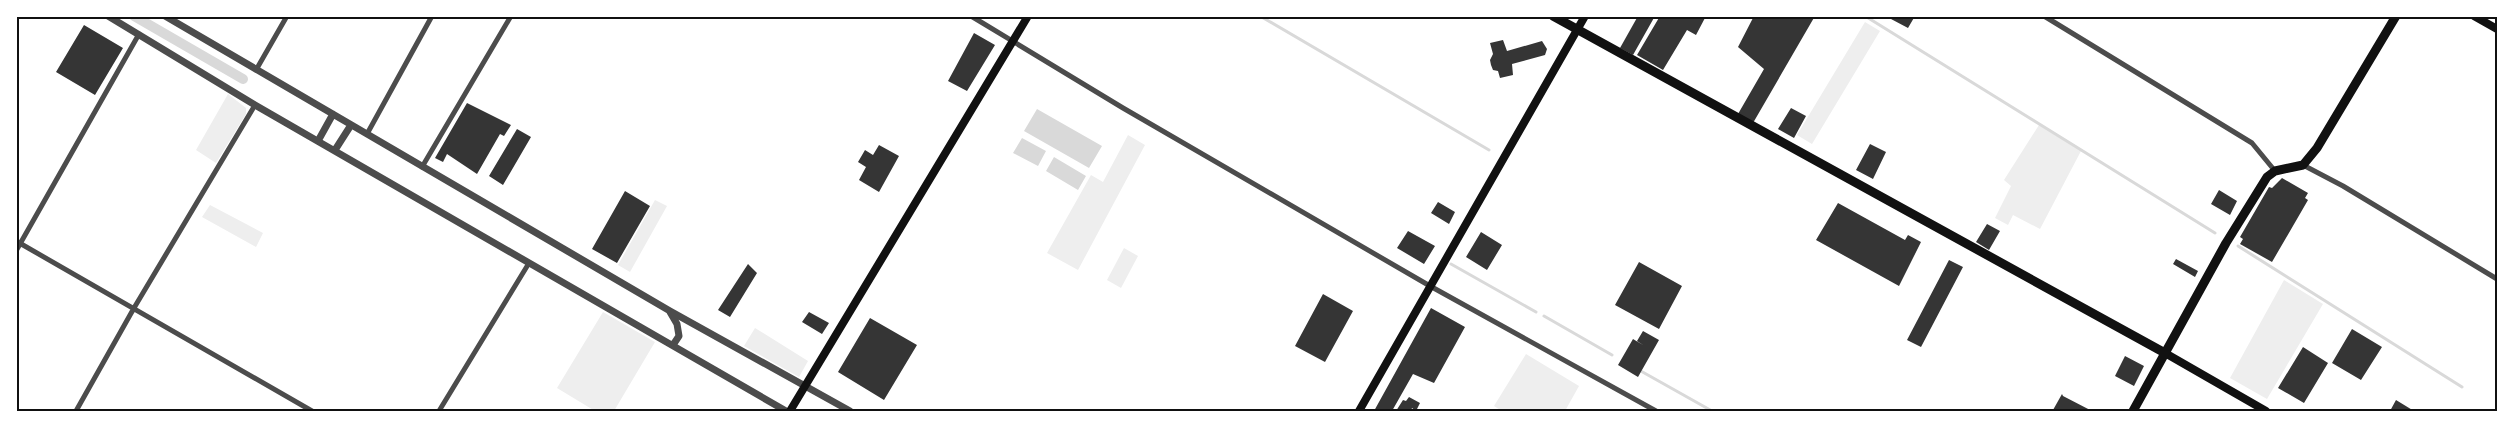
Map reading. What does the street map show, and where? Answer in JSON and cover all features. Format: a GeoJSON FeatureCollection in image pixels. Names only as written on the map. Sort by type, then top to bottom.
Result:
{"type":"FeatureCollection","features":[{"type":"Feature","properties":{"kind":"main road"},"geometry":{"type":"LineString","coordinates":[[790,411],[1028,16]]}},
{"type":"Feature","properties":{"kind":"main road"},"geometry":{"type":"LineString","coordinates":[[1553,16],[2266,411]]}},
{"type":"Feature","properties":{"kind":"main road"},"geometry":{"type":"LineString","coordinates":[[1359,411],[1585,16]]}},
{"type":"Feature","properties":{"kind":"main road"},"geometry":{"type":"LineString","coordinates":[[2133,411],[2226,244],[2267,177],[2275,172],[2303,165],[2318,148],[2396,16]]}},
{"type":"Feature","properties":{"kind":"main road"},"geometry":{"type":"LineString","coordinates":[[2474,16],[2497,29]]}},
{"type":"Feature","properties":{"kind":"street"},"geometry":{"type":"LineString","coordinates":[[108,16],[255,105],[786,411]]}},
{"type":"Feature","properties":{"kind":"street"},"geometry":{"type":"LineString","coordinates":[[165,16],[670,311],[850,411]]}},
{"type":"Feature","properties":{"kind":"street"},"geometry":{"type":"LineString","coordinates":[[256,70],[287,16]]}},
{"type":"Feature","properties":{"kind":"street"},"geometry":{"type":"LineString","coordinates":[[367,134],[432,16]]}},
{"type":"Feature","properties":{"kind":"street"},"geometry":{"type":"LineString","coordinates":[[422,167],[511,16]]}},
{"type":"Feature","properties":{"kind":"street"},"geometry":{"type":"LineString","coordinates":[[971,16],[1123,108],[1430,286],[1656,411]]}},
{"type":"Feature","properties":{"kind":"street"},"geometry":{"type":"LineString","coordinates":[[2045,16],[2252,143],[2275,172]]}},
{"type":"Feature","properties":{"kind":"street"},"geometry":{"type":"LineString","coordinates":[[16,251],[18,242],[138,34]]}},
{"type":"Feature","properties":{"kind":"street"},"geometry":{"type":"LineString","coordinates":[[76,411],[134,308],[255,105]]}},
{"type":"Feature","properties":{"kind":"street"},"geometry":{"type":"LineString","coordinates":[[318,141],[334,114]]}},
{"type":"Feature","properties":{"kind":"street"},"geometry":{"type":"LineString","coordinates":[[336,150],[351,125]]}},
{"type":"Feature","properties":{"kind":"street"},"geometry":{"type":"LineString","coordinates":[[2303,165],[2343,186],[2497,279]]}},
{"type":"Feature","properties":{"kind":"street"},"geometry":{"type":"LineString","coordinates":[[18,242],[312,411]]}},
{"type":"Feature","properties":{"kind":"street"},"geometry":{"type":"LineString","coordinates":[[439,411],[529,263]]}},
{"type":"Feature","properties":{"kind":"street"},"geometry":{"type":"LineString","coordinates":[[670,311],[677,324],[679,336],[672,345]]}},
{"type":"Feature","properties":{"kind":"shaded area"},"geometry":{"type":"Polygon","coordinates":[[[1865,22],[1880,31],[1812,144],[1797,135],[1865,22]]]}},
{"type":"Feature","properties":{"kind":"shaded area"},"geometry":{"type":"Polygon","coordinates":[[[228,94],[246,108],[246,114],[216,163],[196,150],[228,94]]]}},
{"type":"Feature","properties":{"kind":"shaded area"},"geometry":{"type":"Polygon","coordinates":[[[1037,109],[1102,146],[1089,168],[1024,131],[1037,109]]]}},
{"type":"Feature","properties":{"kind":"shaded area"},"geometry":{"type":"Polygon","coordinates":[[[2039,125],[2081,151],[2040,229],[2013,215],[2008,225],[1995,218],[2011,186],[2004,180],[2039,125]]]}},
{"type":"Feature","properties":{"kind":"shaded area"},"geometry":{"type":"Polygon","coordinates":[[[1128,135],[1145,145],[1078,270],[1047,253],[1091,175],[1103,182],[1128,135]]]}},
{"type":"Feature","properties":{"kind":"shaded area"},"geometry":{"type":"Polygon","coordinates":[[[1022,138],[1046,151],[1038,166],[1013,153],[1022,138]]]}},
{"type":"Feature","properties":{"kind":"shaded area"},"geometry":{"type":"Polygon","coordinates":[[[1054,157],[1086,176],[1078,190],[1046,171],[1054,157]]]}},
{"type":"Feature","properties":{"kind":"shaded area"},"geometry":{"type":"Polygon","coordinates":[[[655,200],[667,206],[630,272],[618,265],[655,200]]]}},
{"type":"Feature","properties":{"kind":"shaded area"},"geometry":{"type":"Polygon","coordinates":[[[210,205],[263,233],[256,247],[202,217],[210,205]]]}},
{"type":"Feature","properties":{"kind":"shaded area"},"geometry":{"type":"Polygon","coordinates":[[[1124,248],[1138,256],[1121,288],[1107,280],[1124,248]]]}},
{"type":"Feature","properties":{"kind":"shaded area"},"geometry":{"type":"Polygon","coordinates":[[[2284,280],[2323,304],[2267,399],[2230,378],[2284,280]]]}},
{"type":"Feature","properties":{"kind":"shaded area"},"geometry":{"type":"Polygon","coordinates":[[[603,312],[655,342],[614,411],[595,411],[557,388],[603,312]]]}},
{"type":"Feature","properties":{"kind":"shaded area"},"geometry":{"type":"Polygon","coordinates":[[[755,328],[808,361],[799,377],[744,346],[755,328]]]}},
{"type":"Feature","properties":{"kind":"shaded area"},"geometry":{"type":"Polygon","coordinates":[[[1526,354],[1579,386],[1565,411],[1502,411],[1494,406],[1526,354]]]}},
{"type":"Feature","properties":{"kind":"building"},"geometry":{"type":"Polygon","coordinates":[[[1638,16],[1655,16],[1633,55],[1620,48],[1638,16]]]}},
{"type":"Feature","properties":{"kind":"building"},"geometry":{"type":"Polygon","coordinates":[[[1660,16],[1706,16],[1696,35],[1687,30],[1663,70],[1637,55],[1660,16]]]}},
{"type":"Feature","properties":{"kind":"building"},"geometry":{"type":"Polygon","coordinates":[[[1754,16],[1815,16],[1753,123],[1738,114],[1764,69],[1738,47],[1754,16]]]}},
{"type":"Feature","properties":{"kind":"building"},"geometry":{"type":"Polygon","coordinates":[[[1893,16],[1915,16],[1908,28],[1891,19],[1893,16]]]}},
{"type":"Feature","properties":{"kind":"building"},"geometry":{"type":"Polygon","coordinates":[[[84,25],[123,48],[95,95],[56,72],[84,25]]]}},
{"type":"Feature","properties":{"kind":"building"},"geometry":{"type":"Polygon","coordinates":[[[974,33],[995,45],[967,91],[948,81],[974,33]]]}},
{"type":"Feature","properties":{"kind":"building"},"geometry":{"type":"Polygon","coordinates":[[[1503,40],[1507,51],[1542,41],[1547,49],[1545,55],[1512,64],[1513,75],[1500,78],[1498,71],[1493,70],[1491,65],[1490,60],[1493,54],[1490,43],[1503,40]]]}},
{"type":"Feature","properties":{"kind":"building"},"geometry":{"type":"Polygon","coordinates":[[[467,103],[511,125],[504,136],[500,134],[477,174],[447,154],[443,162],[435,158],[467,103]]]}},
{"type":"Feature","properties":{"kind":"building"},"geometry":{"type":"Polygon","coordinates":[[[1791,108],[1806,116],[1794,138],[1778,129],[1791,108]]]}},
{"type":"Feature","properties":{"kind":"building"},"geometry":{"type":"Polygon","coordinates":[[[517,129],[531,137],[503,185],[489,176],[517,129]]]}},
{"type":"Feature","properties":{"kind":"building"},"geometry":{"type":"Polygon","coordinates":[[[1870,144],[1886,152],[1873,179],[1856,170],[1870,144]]]}},
{"type":"Feature","properties":{"kind":"building"},"geometry":{"type":"Polygon","coordinates":[[[879,145],[899,156],[879,192],[859,180],[866,167],[858,162],[865,150],[873,155],[879,145]]]}},
{"type":"Feature","properties":{"kind":"building"},"geometry":{"type":"Polygon","coordinates":[[[2282,178],[2308,193],[2305,198],[2308,200],[2272,262],[2240,244],[2243,239],[2240,237],[2269,187],[2272,188],[2282,178]]]}},
{"type":"Feature","properties":{"kind":"building"},"geometry":{"type":"Polygon","coordinates":[[[2219,190],[2237,201],[2230,215],[2211,204],[2219,190]]]}},
{"type":"Feature","properties":{"kind":"building"},"geometry":{"type":"Polygon","coordinates":[[[625,191],[650,206],[617,263],[592,249],[625,191]]]}},
{"type":"Feature","properties":{"kind":"building"},"geometry":{"type":"Polygon","coordinates":[[[1438,202],[1455,212],[1449,224],[1431,213],[1438,202]]]}},
{"type":"Feature","properties":{"kind":"building"},"geometry":{"type":"Polygon","coordinates":[[[1838,203],[1905,240],[1908,235],[1921,242],[1899,286],[1816,240],[1838,203]]]}},
{"type":"Feature","properties":{"kind":"building"},"geometry":{"type":"Polygon","coordinates":[[[1987,224],[2000,231],[1989,250],[1976,242],[1987,224]]]}},
{"type":"Feature","properties":{"kind":"building"},"geometry":{"type":"Polygon","coordinates":[[[1408,231],[1435,246],[1424,264],[1397,248],[1408,231]]]}},
{"type":"Feature","properties":{"kind":"building"},"geometry":{"type":"Polygon","coordinates":[[[1481,232],[1502,245],[1487,270],[1466,257],[1481,232]]]}},
{"type":"Feature","properties":{"kind":"building"},"geometry":{"type":"Polygon","coordinates":[[[2176,259],[2198,271],[2195,277],[2173,264],[2176,259]]]}},
{"type":"Feature","properties":{"kind":"building"},"geometry":{"type":"Polygon","coordinates":[[[1949,260],[1963,267],[1921,347],[1907,340],[1949,260]]]}},
{"type":"Feature","properties":{"kind":"building"},"geometry":{"type":"Polygon","coordinates":[[[1639,262],[1682,286],[1659,329],[1615,305],[1639,262]]]}},
{"type":"Feature","properties":{"kind":"building"},"geometry":{"type":"Polygon","coordinates":[[[748,264],[757,273],[730,317],[718,310],[748,264]]]}},
{"type":"Feature","properties":{"kind":"building"},"geometry":{"type":"Polygon","coordinates":[[[1323,294],[1353,311],[1325,362],[1295,346],[1323,294]]]}},
{"type":"Feature","properties":{"kind":"building"},"geometry":{"type":"Polygon","coordinates":[[[1431,308],[1465,327],[1434,383],[1413,374],[1392,411],[1374,411],[1431,308]]]}},
{"type":"Feature","properties":{"kind":"building"},"geometry":{"type":"Polygon","coordinates":[[[809,312],[829,323],[822,334],[802,322],[809,312]]]}},
{"type":"Feature","properties":{"kind":"building"},"geometry":{"type":"Polygon","coordinates":[[[870,318],[917,345],[884,400],[838,372],[870,318]]]}},
{"type":"Feature","properties":{"kind":"building"},"geometry":{"type":"Polygon","coordinates":[[[2352,329],[2382,347],[2361,380],[2332,363],[2352,329]]]}},
{"type":"Feature","properties":{"kind":"building"},"geometry":{"type":"Polygon","coordinates":[[[1643,331],[1659,340],[1638,377],[1618,365],[1633,339],[1643,345],[1637,341],[1643,331]]]}},
{"type":"Feature","properties":{"kind":"building"},"geometry":{"type":"Polygon","coordinates":[[[2303,347],[2328,363],[2304,403],[2278,388],[2303,347]]]}},
{"type":"Feature","properties":{"kind":"building"},"geometry":{"type":"Polygon","coordinates":[[[2125,356],[2144,366],[2134,386],[2115,376],[2125,356]]]}},
{"type":"Feature","properties":{"kind":"building"},"geometry":{"type":"Polygon","coordinates":[[[2062,394],[2063,396],[2092,411],[2053,410],[2062,394]]]}},
{"type":"Feature","properties":{"kind":"building"},"geometry":{"type":"Polygon","coordinates":[[[1409,397],[1420,403],[1416,411],[1412,408],[1411,411],[1396,411],[1403,400],[1406,401],[1409,397]]]}},
{"type":"Feature","properties":{"kind":"building"},"geometry":{"type":"Polygon","coordinates":[[[2396,400],[2414,411],[2390,411],[2396,400]]]}},
{"type":"Feature","properties":{"kind":"waterway"},"geometry":{"type":"LineString","coordinates":[[134,16],[243,79]]}},
{"type":"Feature","properties":{"kind":"waterway"},"geometry":{"type":"LineString","coordinates":[[1260,16],[1489,150]]}},
{"type":"Feature","properties":{"kind":"waterway"},"geometry":{"type":"LineString","coordinates":[[1865,16],[2215,233]]}},
{"type":"Feature","properties":{"kind":"waterway"},"geometry":{"type":"LineString","coordinates":[[2238,246],[2462,387]]}},
{"type":"Feature","properties":{"kind":"waterway"},"geometry":{"type":"LineString","coordinates":[[1451,264],[1536,312]]}},
{"type":"Feature","properties":{"kind":"waterway"},"geometry":{"type":"LineString","coordinates":[[1544,316],[1612,355]]}},
{"type":"Feature","properties":{"kind":"waterway"},"geometry":{"type":"LineString","coordinates":[[1639,370],[1712,411]]}}]}
